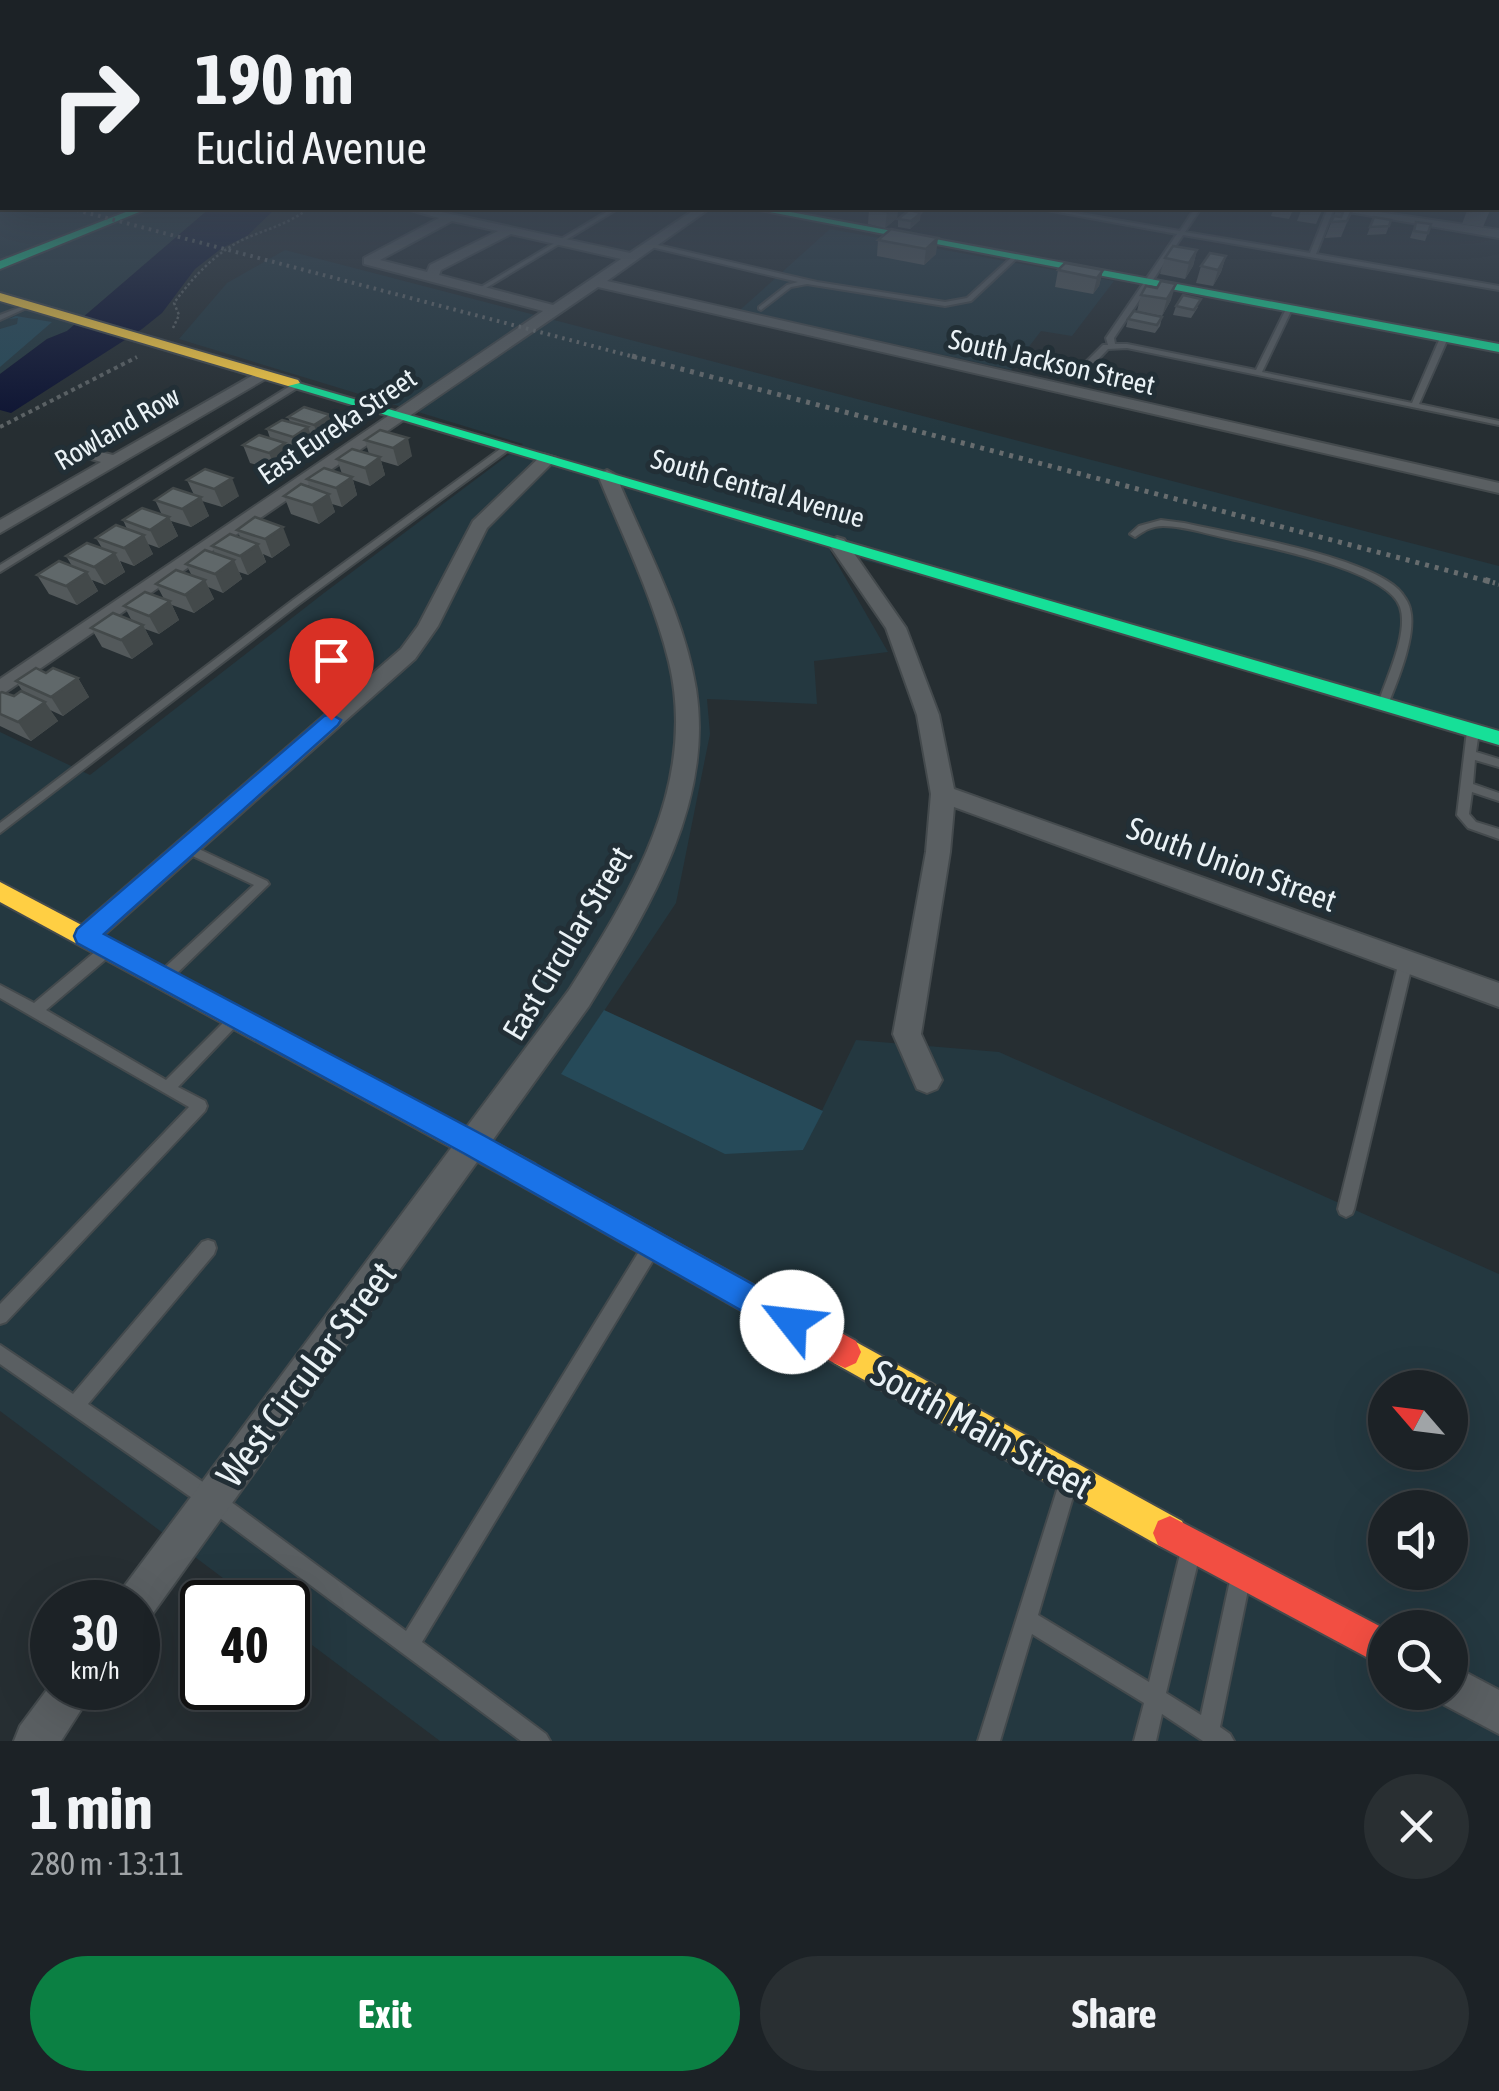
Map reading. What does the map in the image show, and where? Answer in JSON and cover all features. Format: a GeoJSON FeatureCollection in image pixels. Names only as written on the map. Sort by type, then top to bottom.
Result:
{"type":"FeatureCollection","features":[{"type":"Feature","properties":{"kind":"street"},"geometry":{"type":"LineString","coordinates":[[388,266],[555,310]]}},
{"type":"Feature","properties":{"kind":"street"},"geometry":{"type":"LineString","coordinates":[[432,278],[438,266]]}},
{"type":"Feature","properties":{"kind":"street","name":"East Eureka Street"},"geometry":{"type":"LineString","coordinates":[[0,689],[617,266]]}},
{"type":"Feature","properties":{"kind":"street"},"geometry":{"type":"LineString","coordinates":[[1065,266],[1499,348]]}},
{"type":"Feature","properties":{"kind":"street","name":"South Jackson Street"},"geometry":{"type":"LineString","coordinates":[[595,282],[1499,488]]}},
{"type":"Feature","properties":{"kind":"street","name":"South Central Avenue"},"geometry":{"type":"LineString","coordinates":[[0,298],[140,343],[402,414],[1383,704],[1472,742],[1499,738]]}},
{"type":"Feature","properties":{"kind":"street","name":"Rowland Row"},"geometry":{"type":"LineString","coordinates":[[0,528],[262,375]]}},
{"type":"Feature","properties":{"kind":"street"},"geometry":{"type":"LineString","coordinates":[[80,450],[114,461]]}},
{"type":"Feature","properties":{"kind":"street"},"geometry":{"type":"LineString","coordinates":[[86,936],[408,654],[434,620],[474,533],[504,498],[549,458]]}},
{"type":"Feature","properties":{"kind":"street","name":"East Circular Street"},"geometry":{"type":"LineString","coordinates":[[475,1145],[579,998],[617,936],[670,830],[685,768],[689,735],[685,690],[675,647],[606,475]]}},
{"type":"Feature","properties":{"kind":"street"},"geometry":{"type":"LineString","coordinates":[[837,543],[896,628],[928,714],[943,794],[938,852],[907,1034],[927,1080]]}},
{"type":"Feature","properties":{"kind":"street","name":"South Union Street"},"geometry":{"type":"LineString","coordinates":[[943,794],[1499,996]]}},
{"type":"Feature","properties":{"kind":"street","name":"South Main Street"},"geometry":{"type":"LineString","coordinates":[[0,891],[475,1145],[1368,1640]]}},
{"type":"Feature","properties":{"kind":"street","name":"West Circular Street"},"geometry":{"type":"LineString","coordinates":[[152,1580],[475,1145]]}},
{"type":"Feature","properties":{"kind":"street"},"geometry":{"type":"LineString","coordinates":[[1468,1696],[1499,1712]]}},
{"type":"Feature","properties":{"kind":"street"},"geometry":{"type":"LineString","coordinates":[[34,1741],[57,1710]]}},
{"type":"Feature","properties":{"kind":"lane"},"geometry":{"type":"LineString","coordinates":[[479,290],[518,266]]}},
{"type":"Feature","properties":{"kind":"lane"},"geometry":{"type":"LineString","coordinates":[[741,266],[817,284],[960,304],[1004,266]]}},
{"type":"Feature","properties":{"kind":"lane"},"geometry":{"type":"LineString","coordinates":[[1112,345],[1110,338],[1159,266]]}},
{"type":"Feature","properties":{"kind":"lane"},"geometry":{"type":"LineString","coordinates":[[1376,266],[1499,288]]}},
{"type":"Feature","properties":{"kind":"lane"},"geometry":{"type":"LineString","coordinates":[[761,308],[796,283],[817,284]]}},
{"type":"Feature","properties":{"kind":"lane"},"geometry":{"type":"LineString","coordinates":[[0,318],[28,306]]}},
{"type":"Feature","properties":{"kind":"lane"},"geometry":{"type":"LineString","coordinates":[[1258,373],[1290,309]]}},
{"type":"Feature","properties":{"kind":"lane"},"geometry":{"type":"LineString","coordinates":[[1414,406],[1444,338]]}},
{"type":"Feature","properties":{"kind":"lane"},"geometry":{"type":"LineString","coordinates":[[1083,370],[1112,345]]}},
{"type":"Feature","properties":{"kind":"lane"},"geometry":{"type":"LineString","coordinates":[[1112,345],[1499,424]]}},
{"type":"Feature","properties":{"kind":"lane"},"geometry":{"type":"LineString","coordinates":[[0,569],[298,386]]}},
{"type":"Feature","properties":{"kind":"lane"},"geometry":{"type":"LineString","coordinates":[[0,829],[296,602],[510,446]]}},
{"type":"Feature","properties":{"kind":"lane"},"geometry":{"type":"LineString","coordinates":[[1134,534],[1151,523],[1198,529],[1344,567],[1396,589],[1406,610],[1405,624],[1383,704]]}},
{"type":"Feature","properties":{"kind":"lane"},"geometry":{"type":"LineString","coordinates":[[1472,742],[1499,763]]}},
{"type":"Feature","properties":{"kind":"lane"},"geometry":{"type":"LineString","coordinates":[[1472,742],[1463,815],[1472,826],[1499,834]]}},
{"type":"Feature","properties":{"kind":"lane"},"geometry":{"type":"LineString","coordinates":[[1466,786],[1499,796]]}},
{"type":"Feature","properties":{"kind":"lane"},"geometry":{"type":"LineString","coordinates":[[163,977],[263,884],[186,848]]}},
{"type":"Feature","properties":{"kind":"lane"},"geometry":{"type":"LineString","coordinates":[[35,1011],[108,948]]}},
{"type":"Feature","properties":{"kind":"lane"},"geometry":{"type":"LineString","coordinates":[[1346,1209],[1406,961]]}},
{"type":"Feature","properties":{"kind":"lane"},"geometry":{"type":"LineString","coordinates":[[0,991],[200,1106],[0,1316]]}},
{"type":"Feature","properties":{"kind":"lane"},"geometry":{"type":"LineString","coordinates":[[167,1088],[238,1018]]}},
{"type":"Feature","properties":{"kind":"lane"},"geometry":{"type":"LineString","coordinates":[[408,1644],[653,1244]]}},
{"type":"Feature","properties":{"kind":"lane"},"geometry":{"type":"LineString","coordinates":[[74,1406],[208,1248]]}},
{"type":"Feature","properties":{"kind":"lane"},"geometry":{"type":"LineString","coordinates":[[0,1354],[212,1500],[540,1741]]}},
{"type":"Feature","properties":{"kind":"lane"},"geometry":{"type":"LineString","coordinates":[[989,1741],[1070,1478]]}},
{"type":"Feature","properties":{"kind":"lane"},"geometry":{"type":"LineString","coordinates":[[1144,1741],[1192,1543]]}},
{"type":"Feature","properties":{"kind":"lane"},"geometry":{"type":"LineString","coordinates":[[1029,1621],[1216,1736],[1242,1570]]}},
{"type":"Feature","properties":{"kind":"path"},"geometry":{"type":"LineString","coordinates":[[168,332],[178,322],[174,303],[205,266]]}},
{"type":"Feature","properties":{"kind":"path"},"geometry":{"type":"LineString","coordinates":[[0,427],[54,402],[140,343]]}},
{"type":"Feature","properties":{"kind":"shaded area"},"geometry":{"type":"Polygon","coordinates":[[[0,266],[142,266],[67,331],[47,339],[0,374],[0,266]]]}},
{"type":"Feature","properties":{"kind":"shaded area"},"geometry":{"type":"Polygon","coordinates":[[[142,266],[199,266],[162,313],[142,329],[11,413],[0,410],[0,374],[47,339],[67,331],[142,266]]]}},
{"type":"Feature","properties":{"kind":"shaded area"},"geometry":{"type":"Polygon","coordinates":[[[256,266],[347,266],[1499,566],[1499,734],[830,551],[888,652],[814,661],[817,704],[707,699],[710,734],[676,903],[562,1074],[803,1150],[856,1040],[999,1052],[1499,1274],[1499,1741],[440,1741],[310,1644],[310,1580],[226,1580],[0,1411],[0,732],[90,775],[523,444],[179,339],[227,283],[256,266]]]}},
{"type":"Feature","properties":{"kind":"shaded area"},"geometry":{"type":"Polygon","coordinates":[[[789,266],[1033,266],[1114,281],[1072,336],[1041,331],[1011,370],[740,310],[789,266]]]}},
{"type":"Feature","properties":{"kind":"shaded area"},"geometry":{"type":"Polygon","coordinates":[[[16,316],[52,322],[0,367],[0,329],[17,324],[18,318],[9,319],[16,316]]]}},
{"type":"Feature","properties":{"kind":"shaded area"},"geometry":{"type":"Polygon","coordinates":[[[604,1010],[823,1111],[803,1150],[725,1154],[561,1074],[604,1010]]]}},
{"type":"Feature","properties":{"kind":"building"},"geometry":{"type":"Polygon","coordinates":[[[1062,266],[1083,266],[1103,270],[1097,278],[1058,270],[1062,266]]]}},
{"type":"Feature","properties":{"kind":"building"},"geometry":{"type":"Polygon","coordinates":[[[1161,281],[1176,284],[1167,299],[1141,295],[1146,286],[1157,288],[1161,281]]]}},
{"type":"Feature","properties":{"kind":"building"},"geometry":{"type":"Polygon","coordinates":[[[1183,295],[1201,299],[1194,310],[1176,306],[1183,295]]]}},
{"type":"Feature","properties":{"kind":"building"},"geometry":{"type":"Polygon","coordinates":[[[1134,311],[1162,317],[1157,325],[1128,319],[1134,311]]]}},
{"type":"Feature","properties":{"kind":"building"},"geometry":{"type":"Polygon","coordinates":[[[304,407],[330,415],[314,425],[288,417],[304,407]]]}},
{"type":"Feature","properties":{"kind":"building"},"geometry":{"type":"Polygon","coordinates":[[[282,420],[308,427],[293,437],[267,429],[282,420]]]}},
{"type":"Feature","properties":{"kind":"building"},"geometry":{"type":"Polygon","coordinates":[[[380,430],[408,438],[393,448],[365,440],[380,430]]]}},
{"type":"Feature","properties":{"kind":"building"},"geometry":{"type":"Polygon","coordinates":[[[259,435],[285,443],[269,453],[243,445],[259,435]]]}},
{"type":"Feature","properties":{"kind":"building"},"geometry":{"type":"Polygon","coordinates":[[[352,449],[380,457],[365,468],[337,459],[352,449]]]}},
{"type":"Feature","properties":{"kind":"building"},"geometry":{"type":"Polygon","coordinates":[[[324,468],[352,477],[336,488],[307,479],[324,468]]]}},
{"type":"Feature","properties":{"kind":"building"},"geometry":{"type":"Polygon","coordinates":[[[205,469],[232,478],[214,489],[187,480],[205,469]]]}},
{"type":"Feature","properties":{"kind":"building"},"geometry":{"type":"Polygon","coordinates":[[[301,484],[329,494],[312,505],[284,496],[301,484]]]}},
{"type":"Feature","properties":{"kind":"building"},"geometry":{"type":"Polygon","coordinates":[[[173,488],[201,497],[182,509],[155,500],[173,488]]]}},
{"type":"Feature","properties":{"kind":"building"},"geometry":{"type":"Polygon","coordinates":[[[142,508],[169,517],[150,530],[123,520],[142,508]]]}},
{"type":"Feature","properties":{"kind":"building"},"geometry":{"type":"Polygon","coordinates":[[[255,517],[283,527],[265,539],[237,530],[255,517]]]}},
{"type":"Feature","properties":{"kind":"building"},"geometry":{"type":"Polygon","coordinates":[[[116,525],[144,535],[124,548],[96,538],[116,525]]]}},
{"type":"Feature","properties":{"kind":"building"},"geometry":{"type":"Polygon","coordinates":[[[230,534],[258,544],[240,556],[212,546],[230,534]]]}},
{"type":"Feature","properties":{"kind":"building"},"geometry":{"type":"Polygon","coordinates":[[[87,543],[115,553],[94,567],[66,556],[87,543]]]}},
{"type":"Feature","properties":{"kind":"building"},"geometry":{"type":"Polygon","coordinates":[[[205,550],[234,560],[215,574],[186,564],[205,550]]]}},
{"type":"Feature","properties":{"kind":"building"},"geometry":{"type":"Polygon","coordinates":[[[59,561],[87,572],[66,586],[37,575],[59,561]]]}},
{"type":"Feature","properties":{"kind":"building"},"geometry":{"type":"Polygon","coordinates":[[[176,570],[205,580],[185,595],[156,584],[176,570]]]}},
{"type":"Feature","properties":{"kind":"building"},"geometry":{"type":"Polygon","coordinates":[[[145,592],[170,601],[149,616],[124,606],[145,592]]]}},
{"type":"Feature","properties":{"kind":"building"},"geometry":{"type":"Polygon","coordinates":[[[113,613],[143,625],[121,640],[91,628],[113,613]]]}},
{"type":"Feature","properties":{"kind":"building"},"geometry":{"type":"Polygon","coordinates":[[[36,668],[46,673],[53,668],[78,678],[51,697],[16,681],[36,668]]]}},
{"type":"Feature","properties":{"kind":"building"},"geometry":{"type":"Polygon","coordinates":[[[21,691],[45,702],[18,722],[0,714],[0,693],[14,696],[21,691]]]}},
{"type":"Feature","properties":{"kind":"railway"},"geometry":{"type":"LineString","coordinates":[[290,266],[642,359]]}},
{"type":"Feature","properties":{"kind":"railway"},"geometry":{"type":"LineString","coordinates":[[632,356],[1495,583]]}},
{"type":"Feature","properties":{"kind":"railway"},"geometry":{"type":"LineString","coordinates":[[1485,580],[1499,584]]}},
{"type":"Feature","properties":{"kind":"traffic: fast"},"geometry":{"type":"LineString","coordinates":[[1064,266],[1499,348]]}},
{"type":"Feature","properties":{"kind":"traffic: fast"},"geometry":{"type":"LineString","coordinates":[[293,383],[1499,738]]}},
{"type":"Feature","properties":{"kind":"traffic: slow"},"geometry":{"type":"LineString","coordinates":[[0,297],[293,383]]}},
{"type":"Feature","properties":{"kind":"traffic: slow"},"geometry":{"type":"LineString","coordinates":[[0,891],[525,1173]]}},
{"type":"Feature","properties":{"kind":"traffic: slow"},"geometry":{"type":"LineString","coordinates":[[845,1352],[1170,1533]]}},
{"type":"Feature","properties":{"kind":"traffic: jam"},"geometry":{"type":"LineString","coordinates":[[525,1173],[845,1352]]}},
{"type":"Feature","properties":{"kind":"traffic: jam"},"geometry":{"type":"LineString","coordinates":[[1170,1533],[1368,1640]]}},
{"type":"Feature","properties":{"kind":"route"},"geometry":{"type":"LineString","coordinates":[[331,720],[86,936],[475,1145],[792,1322]]}}]}
